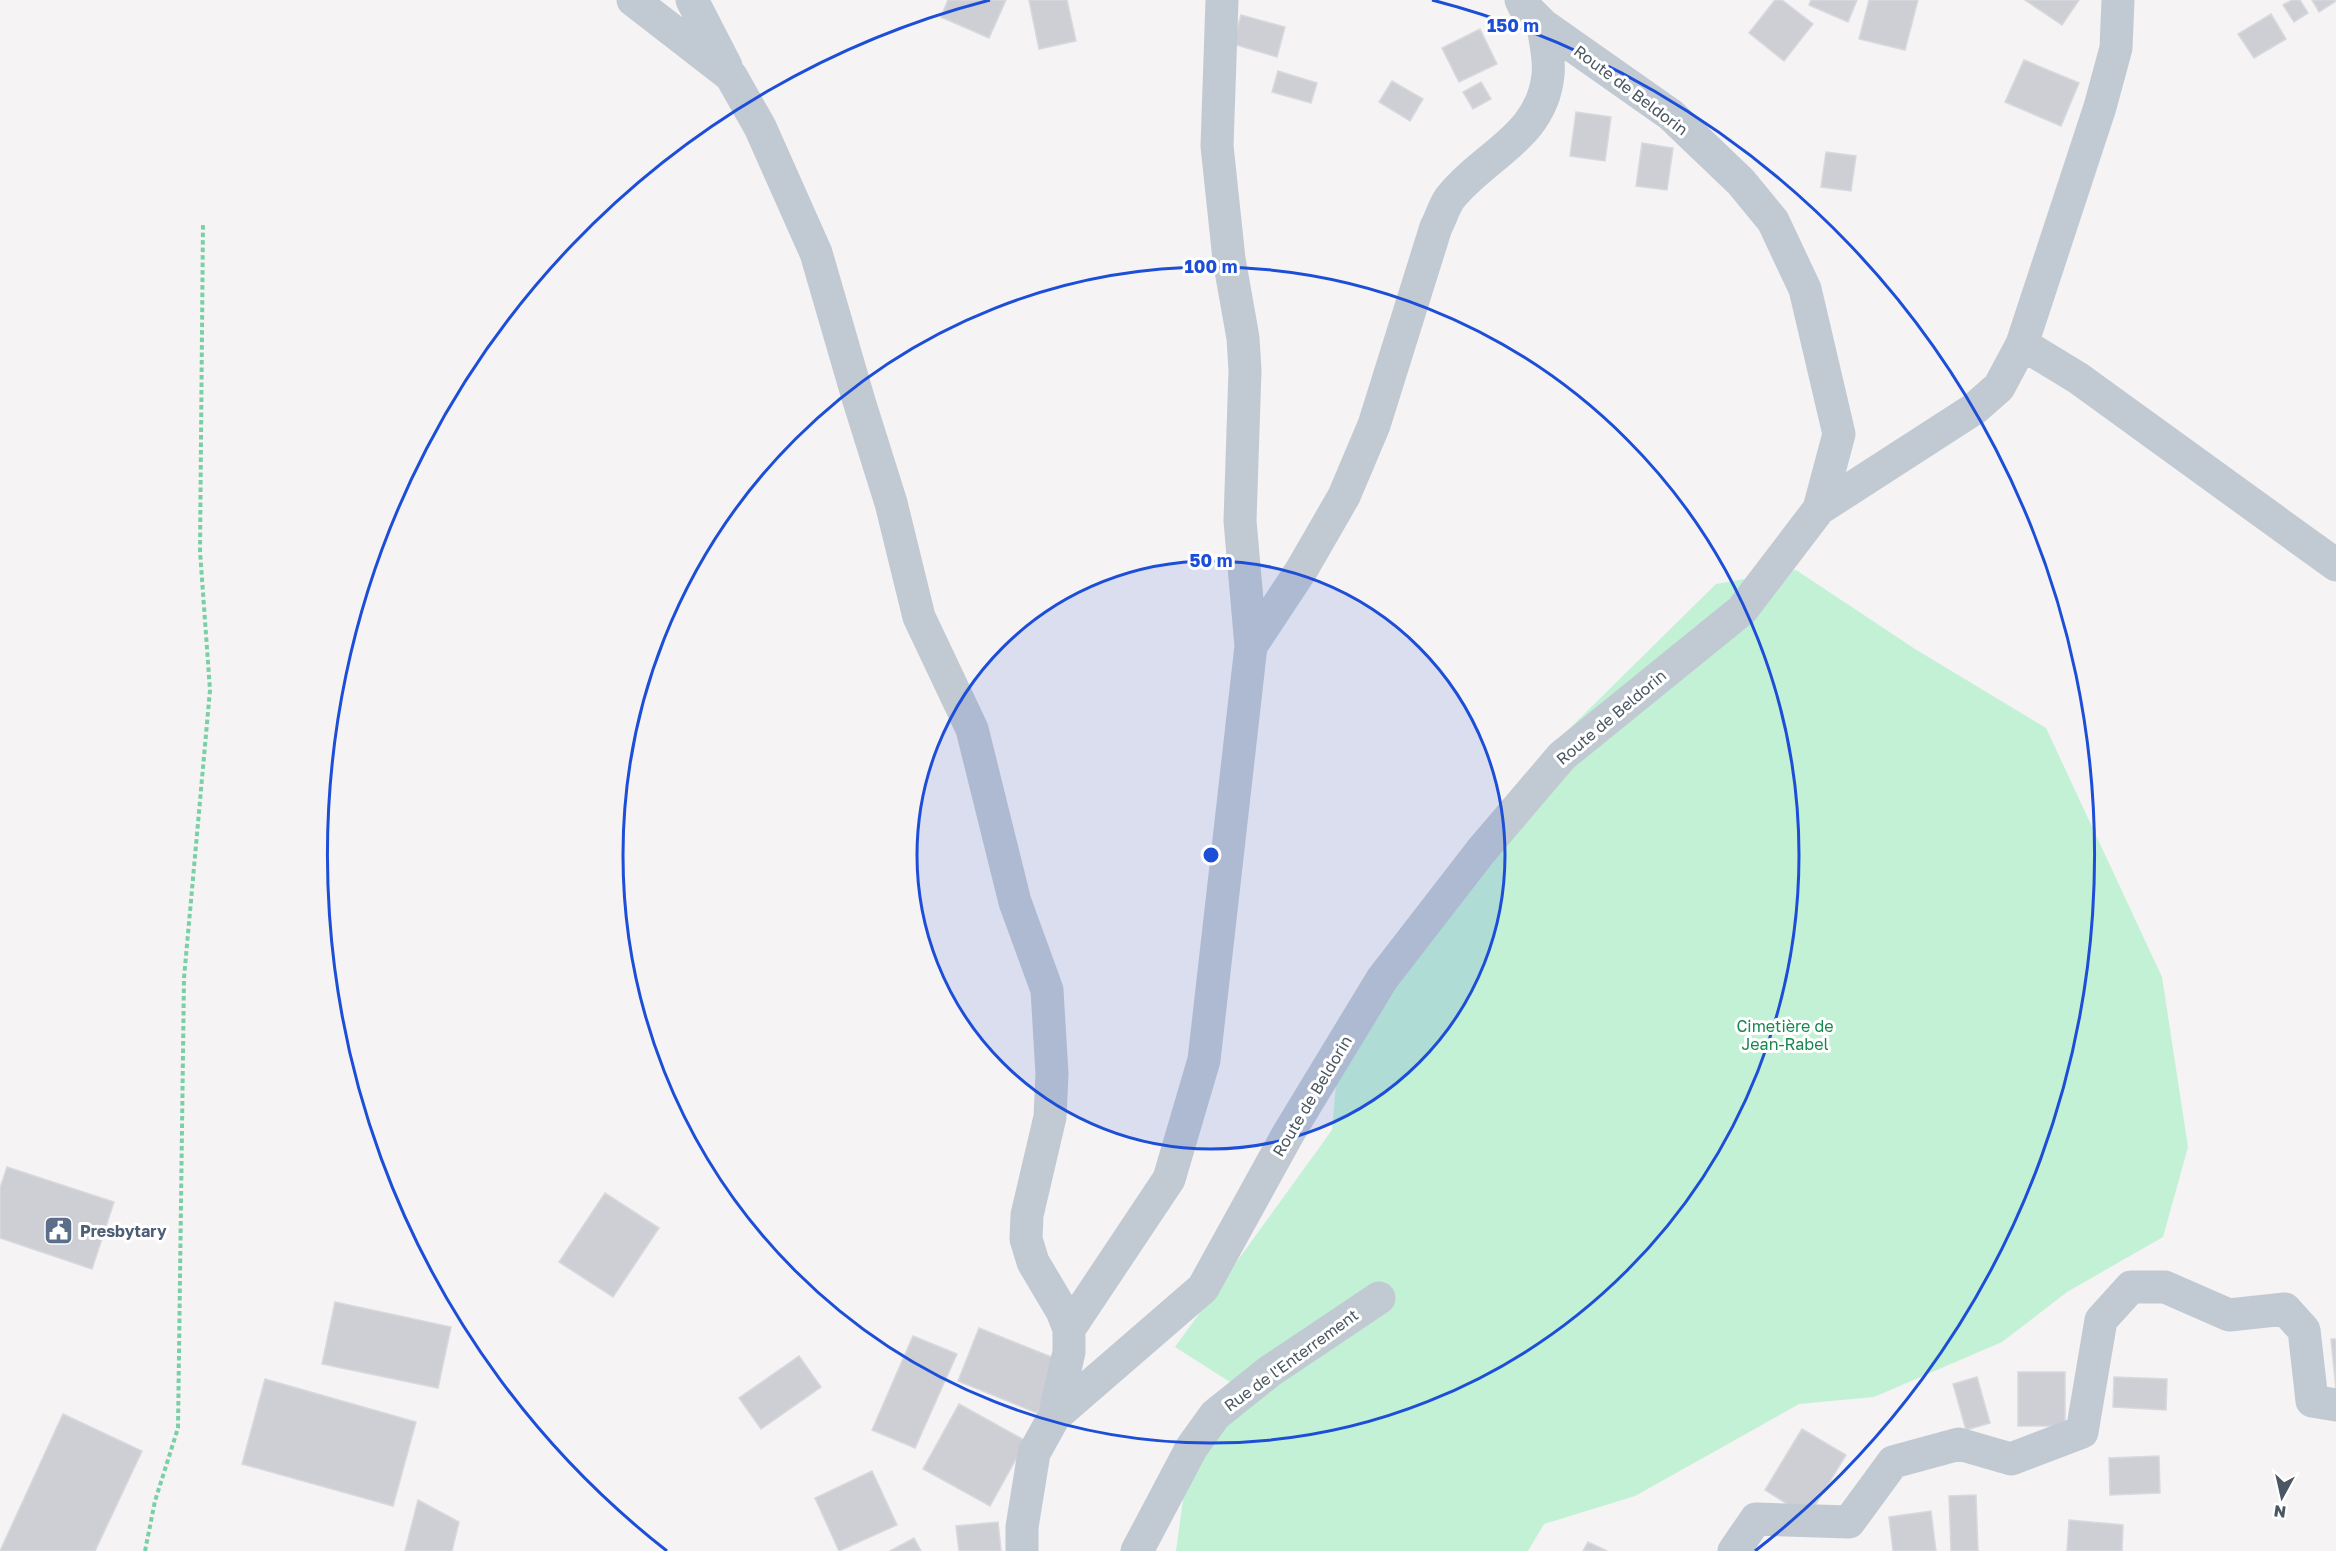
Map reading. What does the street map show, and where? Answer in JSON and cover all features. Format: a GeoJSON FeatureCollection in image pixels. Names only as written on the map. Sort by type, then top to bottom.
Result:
{"type":"FeatureCollection","features":[{"type":"Feature","properties":{"kind":"street"},"geometry":{"type":"LineString","coordinates":[[633,0],[731,76]]}},
{"type":"Feature","properties":{"kind":"street"},"geometry":{"type":"LineString","coordinates":[[692,0],[760,127],[816,253],[858,401],[891,503],[919,617],[972,729],[1015,902],[1047,990],[1052,1074],[1050,1117],[1027,1215],[1026,1239],[1033,1262],[1062,1311],[1069,1329],[1069,1352],[1054,1417]]}},
{"type":"Feature","properties":{"kind":"street"},"geometry":{"type":"LineString","coordinates":[[1069,1329],[1169,1179],[1204,1060],[1251,646],[1240,521],[1245,370],[1243,338],[1229,259],[1217,146],[1222,0]]}},
{"type":"Feature","properties":{"kind":"street","name":"Route de Beldorin"},"geometry":{"type":"LineString","coordinates":[[1022,1551],[1022,1527],[1034,1453],[1054,1417],[1203,1288],[1288,1134],[1382,979],[1481,851],[1562,756],[1742,610],[1819,509],[1839,434],[1805,289],[1773,221],[1741,182],[1671,115],[1543,25],[1521,0]]}},
{"type":"Feature","properties":{"kind":"street"},"geometry":{"type":"LineString","coordinates":[[1819,509],[1974,409],[1999,387],[2022,344],[2105,87],[2116,48],[2118,0]]}},
{"type":"Feature","properties":{"kind":"street"},"geometry":{"type":"LineString","coordinates":[[1251,646],[1302,569],[1344,496],[1374,425],[1436,227],[1449,199],[1470,177],[1527,129],[1541,104],[1549,75],[1543,25]]}},
{"type":"Feature","properties":{"kind":"street"},"geometry":{"type":"LineString","coordinates":[[2022,344],[2078,378],[2336,565]]}},
{"type":"Feature","properties":{"kind":"street"},"geometry":{"type":"LineString","coordinates":[[1734,1551],[1756,1519],[1849,1522],[1893,1462],[1959,1444],[2011,1459],[2082,1432],[2101,1320],[2131,1287],[2165,1287],[2229,1315],[2285,1309],[2304,1330],[2312,1401],[2336,1405]]}},
{"type":"Feature","properties":{"kind":"street","name":"Rue de l'Enterrement"},"geometry":{"type":"LineString","coordinates":[[1137,1551],[1192,1446],[1215,1415],[1270,1371],[1379,1298]]}},
{"type":"Feature","properties":{"kind":"path"},"geometry":{"type":"LineString","coordinates":[[145,1551],[155,1501],[178,1428],[184,978],[210,690],[200,551],[203,223]]}},
{"type":"Feature","properties":{"kind":"green space","name":"Cimetière de Jean-Rabel"},"geometry":{"type":"Polygon","coordinates":[[[1796,570],[1915,649],[2046,728],[2162,977],[2188,1147],[2163,1237],[2067,1292],[2002,1342],[1874,1397],[1799,1404],[1635,1496],[1544,1524],[1528,1551],[1176,1551],[1186,1478],[1238,1387],[1175,1347],[1332,1130],[1339,1051],[1518,786],[1568,730],[1716,584],[1796,570]]]}},
{"type":"Feature","properties":{"kind":"building"},"geometry":{"type":"Polygon","coordinates":[[[948,0],[1006,0],[989,38],[941,17],[948,0]]]}},
{"type":"Feature","properties":{"kind":"building"},"geometry":{"type":"Polygon","coordinates":[[[1029,0],[1067,0],[1076,41],[1039,49],[1029,0]]]}},
{"type":"Feature","properties":{"kind":"building"},"geometry":{"type":"Polygon","coordinates":[[[1775,0],[1782,0],[1813,24],[1784,61],[1749,33],[1775,0]]]}},
{"type":"Feature","properties":{"kind":"building"},"geometry":{"type":"Polygon","coordinates":[[[1811,0],[1857,0],[1848,22],[1809,5],[1811,0]]]}},
{"type":"Feature","properties":{"kind":"building"},"geometry":{"type":"Polygon","coordinates":[[[1869,0],[1918,0],[1905,50],[1859,39],[1869,0]]]}},
{"type":"Feature","properties":{"kind":"building"},"geometry":{"type":"Polygon","coordinates":[[[2025,0],[2079,0],[2062,25],[2025,0]]]}},
{"type":"Feature","properties":{"kind":"building"},"geometry":{"type":"Polygon","coordinates":[[[2292,0],[2300,0],[2308,13],[2294,22],[2283,5],[2292,0]]]}},
{"type":"Feature","properties":{"kind":"building"},"geometry":{"type":"Polygon","coordinates":[[[2312,0],[2336,0],[2336,1],[2319,12],[2312,0]]]}},
{"type":"Feature","properties":{"kind":"building"},"geometry":{"type":"Polygon","coordinates":[[[2271,14],[2286,39],[2254,58],[2238,34],[2271,14]]]}},
{"type":"Feature","properties":{"kind":"building"},"geometry":{"type":"Polygon","coordinates":[[[1241,15],[1285,27],[1277,57],[1233,44],[1241,15]]]}},
{"type":"Feature","properties":{"kind":"building"},"geometry":{"type":"Polygon","coordinates":[[[1480,29],[1497,64],[1459,82],[1442,48],[1480,29]]]}},
{"type":"Feature","properties":{"kind":"building"},"geometry":{"type":"Polygon","coordinates":[[[2024,60],[2079,83],[2061,126],[2005,102],[2024,60]]]}},
{"type":"Feature","properties":{"kind":"building"},"geometry":{"type":"Polygon","coordinates":[[[1278,71],[1317,83],[1311,103],[1272,92],[1278,71]]]}},
{"type":"Feature","properties":{"kind":"building"},"geometry":{"type":"Polygon","coordinates":[[[1392,81],[1423,99],[1410,121],[1379,102],[1392,81]]]}},
{"type":"Feature","properties":{"kind":"building"},"geometry":{"type":"Polygon","coordinates":[[[1481,82],[1491,99],[1473,109],[1463,92],[1481,82]]]}},
{"type":"Feature","properties":{"kind":"building"},"geometry":{"type":"Polygon","coordinates":[[[1576,112],[1611,117],[1605,161],[1570,156],[1576,112]]]}},
{"type":"Feature","properties":{"kind":"building"},"geometry":{"type":"Polygon","coordinates":[[[1642,143],[1673,148],[1667,190],[1636,186],[1642,143]]]}},
{"type":"Feature","properties":{"kind":"building"},"geometry":{"type":"Polygon","coordinates":[[[1826,152],[1856,156],[1851,191],[1821,187],[1826,152]]]}},
{"type":"Feature","properties":{"kind":"building"},"geometry":{"type":"Polygon","coordinates":[[[7,1167],[114,1202],[92,1269],[0,1238],[0,1188],[7,1167]]]}},
{"type":"Feature","properties":{"kind":"building"},"geometry":{"type":"Polygon","coordinates":[[[605,1193],[659,1228],[613,1297],[559,1262],[605,1193]]]}},
{"type":"Feature","properties":{"kind":"building"},"geometry":{"type":"Polygon","coordinates":[[[335,1302],[451,1327],[438,1388],[322,1364],[335,1302]]]}},
{"type":"Feature","properties":{"kind":"building"},"geometry":{"type":"Polygon","coordinates":[[[979,1328],[1059,1360],[1037,1413],[958,1381],[979,1328]]]}},
{"type":"Feature","properties":{"kind":"building"},"geometry":{"type":"Polygon","coordinates":[[[913,1336],[957,1354],[915,1448],[872,1430],[913,1336]]]}},
{"type":"Feature","properties":{"kind":"building"},"geometry":{"type":"Polygon","coordinates":[[[2331,1339],[2336,1339],[2336,1389],[2331,1339]]]}},
{"type":"Feature","properties":{"kind":"building"},"geometry":{"type":"Polygon","coordinates":[[[799,1356],[821,1387],[761,1429],[739,1398],[799,1356]]]}},
{"type":"Feature","properties":{"kind":"building"},"geometry":{"type":"Polygon","coordinates":[[[2018,1372],[2065,1372],[2065,1426],[2018,1426],[2018,1372]]]}},
{"type":"Feature","properties":{"kind":"building"},"geometry":{"type":"Polygon","coordinates":[[[1977,1377],[1990,1423],[1966,1430],[1953,1384],[1977,1377]]]}},
{"type":"Feature","properties":{"kind":"building"},"geometry":{"type":"Polygon","coordinates":[[[2114,1377],[2167,1379],[2166,1410],[2113,1407],[2114,1377]]]}},
{"type":"Feature","properties":{"kind":"building"},"geometry":{"type":"Polygon","coordinates":[[[265,1379],[416,1422],[393,1506],[242,1464],[265,1379]]]}},
{"type":"Feature","properties":{"kind":"building"},"geometry":{"type":"Polygon","coordinates":[[[959,1404],[1026,1441],[990,1506],[923,1469],[959,1404]]]}},
{"type":"Feature","properties":{"kind":"building"},"geometry":{"type":"Polygon","coordinates":[[[63,1414],[142,1451],[95,1551],[0,1551],[63,1414]]]}},
{"type":"Feature","properties":{"kind":"building"},"geometry":{"type":"Polygon","coordinates":[[[1802,1429],[1846,1455],[1808,1517],[1765,1490],[1802,1429]]]}},
{"type":"Feature","properties":{"kind":"building"},"geometry":{"type":"Polygon","coordinates":[[[2159,1456],[2160,1493],[2110,1495],[2109,1458],[2159,1456]]]}},
{"type":"Feature","properties":{"kind":"building"},"geometry":{"type":"Polygon","coordinates":[[[872,1471],[897,1525],[839,1551],[815,1498],[872,1471]]]}},
{"type":"Feature","properties":{"kind":"building"},"geometry":{"type":"Polygon","coordinates":[[[1976,1495],[1978,1551],[1951,1551],[1949,1496],[1976,1495]]]}},
{"type":"Feature","properties":{"kind":"building"},"geometry":{"type":"Polygon","coordinates":[[[418,1500],[459,1522],[452,1551],[405,1551],[418,1500]]]}},
{"type":"Feature","properties":{"kind":"building"},"geometry":{"type":"Polygon","coordinates":[[[1931,1511],[1936,1551],[1893,1551],[1889,1517],[1931,1511]]]}},
{"type":"Feature","properties":{"kind":"building"},"geometry":{"type":"Polygon","coordinates":[[[2069,1520],[2123,1525],[2122,1551],[2067,1551],[2069,1520]]]}},
{"type":"Feature","properties":{"kind":"building"},"geometry":{"type":"Polygon","coordinates":[[[998,1522],[1001,1551],[959,1551],[956,1526],[998,1522]]]}},
{"type":"Feature","properties":{"kind":"building"},"geometry":{"type":"Polygon","coordinates":[[[914,1538],[921,1551],[890,1551],[914,1538]]]}},
{"type":"Feature","properties":{"kind":"building"},"geometry":{"type":"Polygon","coordinates":[[[1588,1542],[1607,1551],[1583,1551],[1588,1542]]]}},
{"type":"Feature","properties":{"kind":"place","name":"Presbytary"},"geometry":{"type":"Point","coordinates":[59,1231]}}]}
